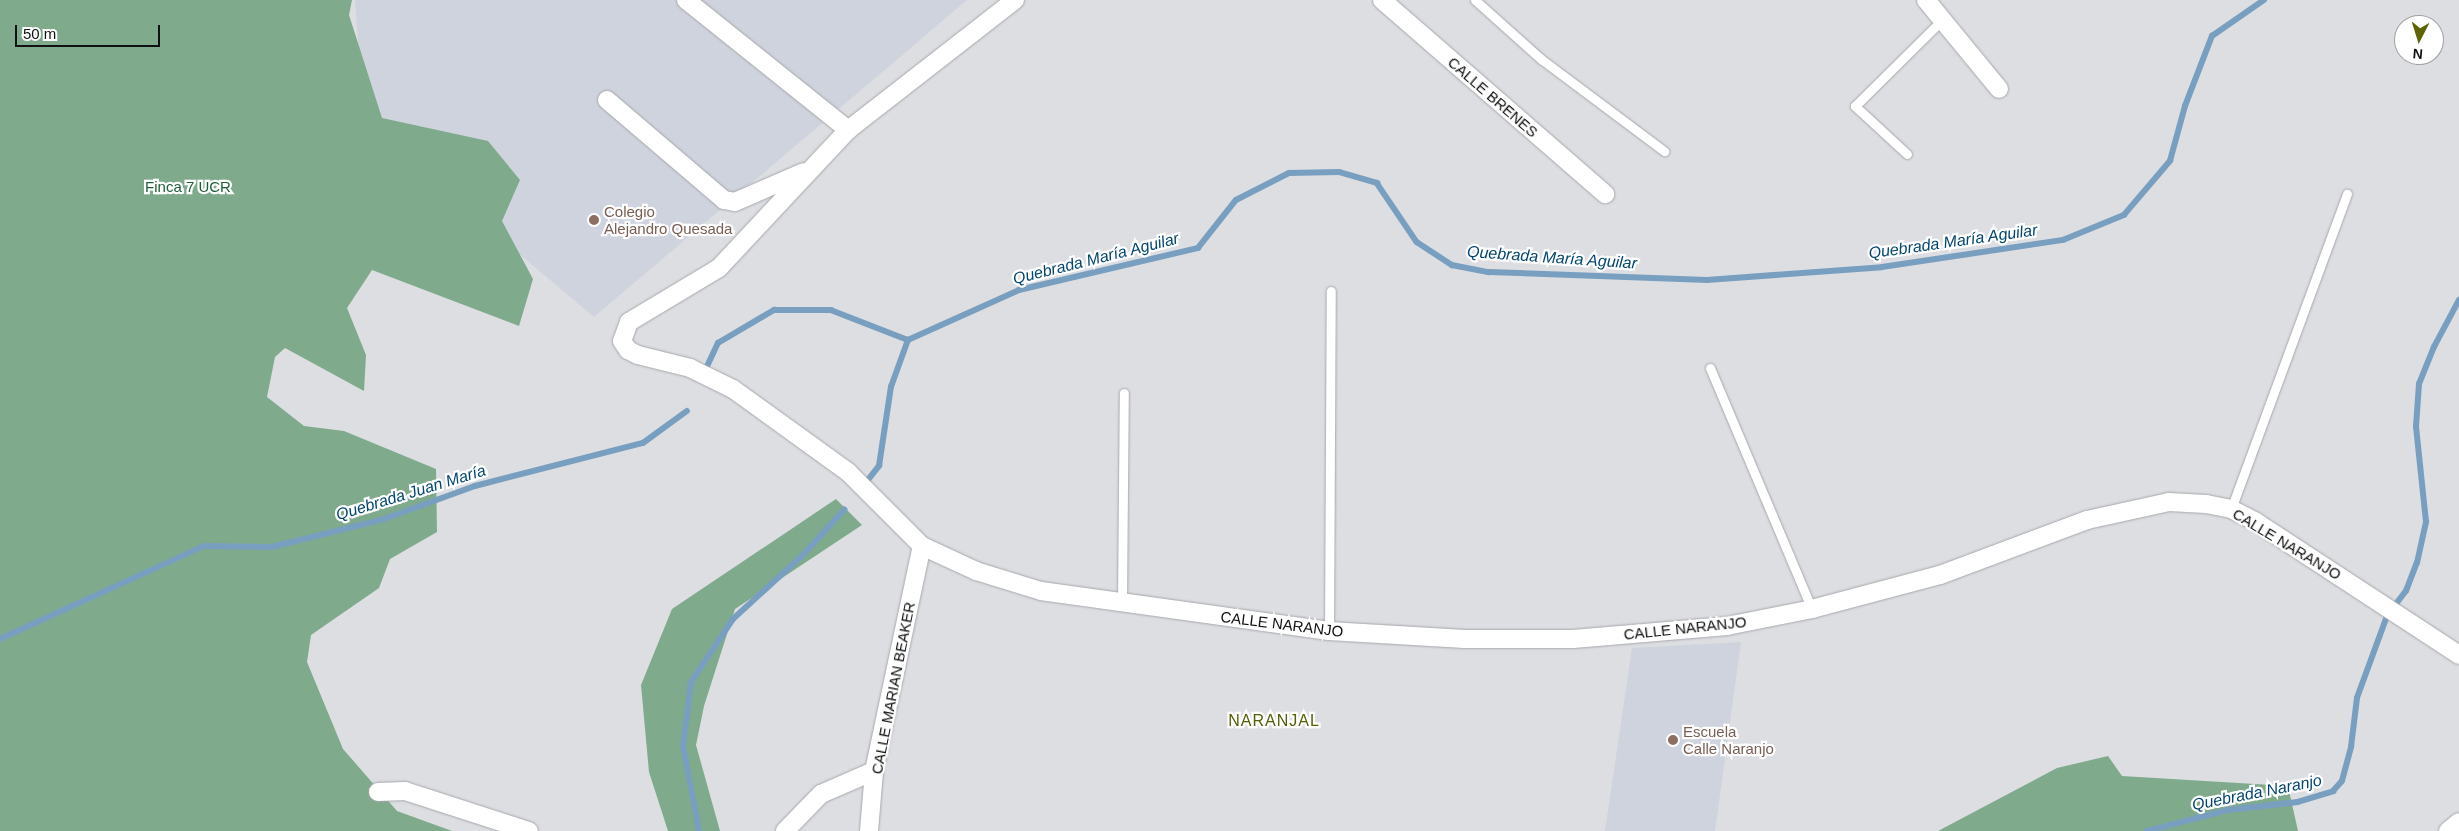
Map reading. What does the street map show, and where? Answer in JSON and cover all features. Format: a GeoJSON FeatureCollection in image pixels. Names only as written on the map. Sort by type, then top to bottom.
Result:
{"type":"FeatureCollection","features":[{"type":"Feature","properties":{"kind":"street"},"geometry":{"type":"LineString","coordinates":[[686,0],[848,130]]}},
{"type":"Feature","properties":{"kind":"street"},"geometry":{"type":"LineString","coordinates":[[922,546],[848,472],[786,425],[733,389],[690,368],[628,350],[622,341],[628,322],[718,268],[848,130],[1015,0]]}},
{"type":"Feature","properties":{"kind":"street","name":"CALLE BRENES"},"geometry":{"type":"LineString","coordinates":[[1382,0],[1604,194]]}},
{"type":"Feature","properties":{"kind":"street"},"geometry":{"type":"LineString","coordinates":[[1926,0],[1940,21],[1999,89]]}},
{"type":"Feature","properties":{"kind":"street"},"geometry":{"type":"LineString","coordinates":[[607,100],[724,200],[735,202],[812,169]]}},
{"type":"Feature","properties":{"kind":"street","name":"CALLE NARANJO"},"geometry":{"type":"LineString","coordinates":[[922,546],[976,570],[1041,591],[1329,631],[1465,639],[1573,639],[1727,626],[1812,608],[1940,575],[2087,520],[2168,502],[2206,504],[2231,509],[2256,522],[2459,655]]}},
{"type":"Feature","properties":{"kind":"street","name":"CALLE MARIAN BEAKER"},"geometry":{"type":"LineString","coordinates":[[869,831],[874,771],[922,546]]}},
{"type":"Feature","properties":{"kind":"street"},"geometry":{"type":"LineString","coordinates":[[785,831],[821,794],[874,771]]}},
{"type":"Feature","properties":{"kind":"street"},"geometry":{"type":"LineString","coordinates":[[378,792],[405,791],[529,831]]}},
{"type":"Feature","properties":{"kind":"street"},"geometry":{"type":"LineString","coordinates":[[2448,831],[2459,822]]}},
{"type":"Feature","properties":{"kind":"lane"},"geometry":{"type":"LineString","coordinates":[[1475,0],[1541,59],[1664,151]]}},
{"type":"Feature","properties":{"kind":"lane"},"geometry":{"type":"LineString","coordinates":[[1907,154],[1855,106],[1940,21]]}},
{"type":"Feature","properties":{"kind":"lane"},"geometry":{"type":"LineString","coordinates":[[2231,509],[2348,194]]}},
{"type":"Feature","properties":{"kind":"lane"},"geometry":{"type":"LineString","coordinates":[[1329,631],[1331,291]]}},
{"type":"Feature","properties":{"kind":"lane"},"geometry":{"type":"LineString","coordinates":[[1710,368],[1812,608]]}},
{"type":"Feature","properties":{"kind":"lane"},"geometry":{"type":"LineString","coordinates":[[1122,602],[1124,393]]}},
{"type":"Feature","properties":{"kind":"shaded area","name":"Colegio Alejandro Quesada"},"geometry":{"type":"Polygon","coordinates":[[[355,0],[967,0],[594,317],[364,123],[355,0]]]}},
{"type":"Feature","properties":{"kind":"shaded area","name":"Escuela Calle Naranjo"},"geometry":{"type":"Polygon","coordinates":[[[1741,642],[1715,831],[1605,831],[1632,648],[1741,642]]]}},
{"type":"Feature","properties":{"kind":"green space","name":"Finca 7 UCR"},"geometry":{"type":"Polygon","coordinates":[[[0,0],[352,0],[349,15],[382,118],[488,141],[520,180],[502,221],[533,279],[519,326],[372,270],[347,308],[366,355],[364,391],[285,348],[275,357],[267,397],[304,426],[344,431],[436,469],[437,532],[390,559],[379,588],[311,635],[307,662],[343,749],[397,811],[452,831],[0,831],[0,0]]]}},
{"type":"Feature","properties":{"kind":"green space"},"geometry":{"type":"Polygon","coordinates":[[[836,499],[862,525],[735,609],[704,706],[696,745],[720,831],[668,831],[649,772],[641,685],[672,609],[836,499]]]}},
{"type":"Feature","properties":{"kind":"green space"},"geometry":{"type":"Polygon","coordinates":[[[2108,756],[2122,776],[2288,786],[2298,831],[1938,831],[2057,768],[2108,756]]]}},
{"type":"Feature","properties":{"kind":"waterway","name":"Quebrada María Aguilar"},"geometry":{"type":"LineString","coordinates":[[868,480],[879,466],[891,387],[908,340],[1019,290],[1198,248],[1236,200],[1289,173],[1339,172],[1377,183],[1417,242],[1452,265],[1489,272],[1707,280],[1882,267],[2063,240],[2124,215],[2170,161],[2185,106],[2212,36],[2264,0]]}},
{"type":"Feature","properties":{"kind":"waterway","name":"Quebrada Naranjo"},"geometry":{"type":"LineString","coordinates":[[2147,831],[2228,810],[2298,802],[2333,791],[2342,781],[2351,747],[2357,698],[2387,616],[2406,591],[2417,563],[2426,522],[2416,427],[2419,384],[2434,347],[2459,300]]}},
{"type":"Feature","properties":{"kind":"waterway","name":"Quebrada Juan María"},"geometry":{"type":"LineString","coordinates":[[704,373],[718,343],[774,310],[831,310],[908,340]]}},
{"type":"Feature","properties":{"kind":"waterway","name":"Quebrada Juan María"},"geometry":{"type":"LineString","coordinates":[[0,639],[204,546],[272,547],[384,519],[475,486],[643,443],[687,411]]}},
{"type":"Feature","properties":{"kind":"waterway","name":"Quebrada María Aguilar"},"geometry":{"type":"LineString","coordinates":[[699,831],[683,746],[691,682],[733,619],[801,557],[844,510]]}},
{"type":"Feature","properties":{"kind":"place","name":"Colegio Alejandro Quesada"},"geometry":{"type":"Point","coordinates":[594,220]}},
{"type":"Feature","properties":{"kind":"place","name":"Escuela Calle Naranjo"},"geometry":{"type":"Point","coordinates":[1673,740]}},
{"type":"Feature","properties":{"kind":"district","name":"NARANJAL"},"geometry":{"type":"Point","coordinates":[1274,721]}}]}
